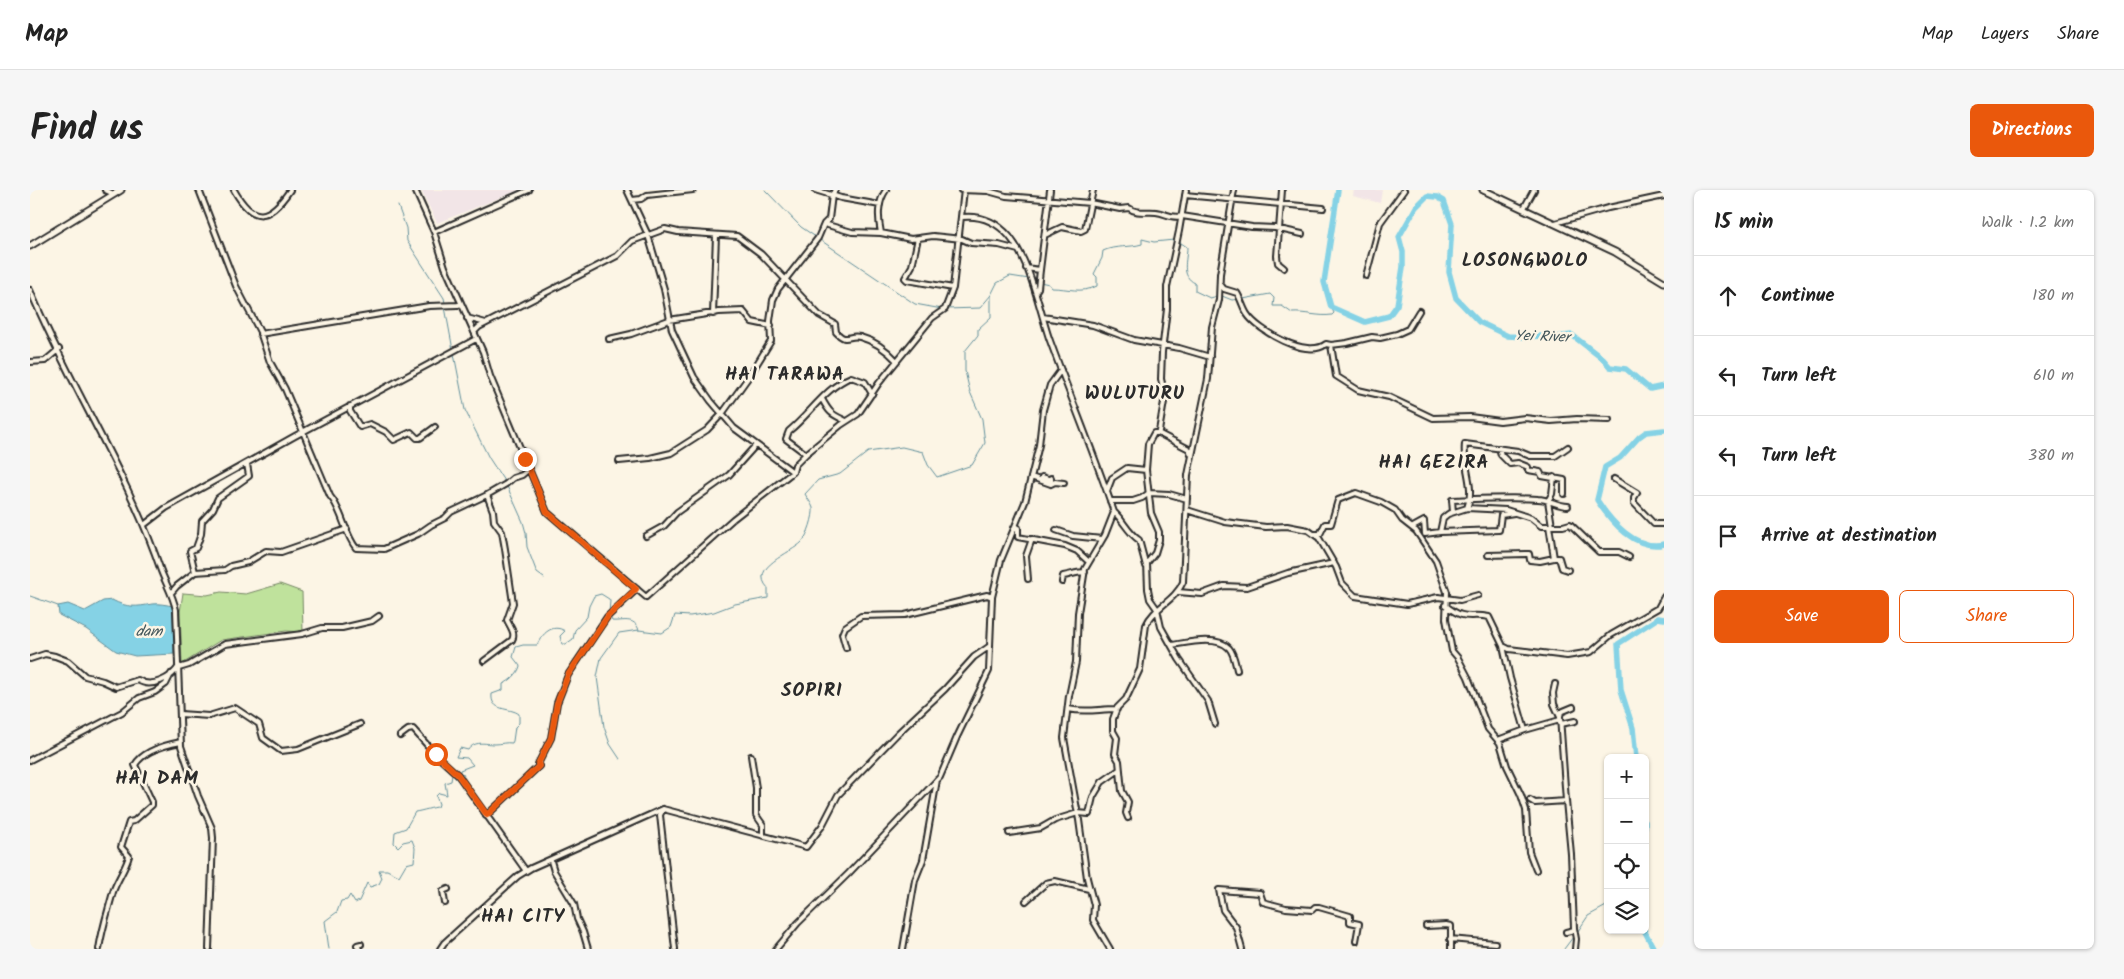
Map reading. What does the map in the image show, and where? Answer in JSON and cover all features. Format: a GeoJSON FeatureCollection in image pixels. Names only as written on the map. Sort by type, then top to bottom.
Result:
{"type":"FeatureCollection","features":[{"type":"Feature","properties":{"kind":"main road"},"geometry":{"type":"LineString","coordinates":[[30,246],[121,190]]}},
{"type":"Feature","properties":{"kind":"main road"},"geometry":{"type":"LineString","coordinates":[[1482,190],[1555,222],[1615,252],[1664,282]]}},
{"type":"Feature","properties":{"kind":"street"},"geometry":{"type":"LineString","coordinates":[[105,190],[114,194]]}},
{"type":"Feature","properties":{"kind":"street"},"geometry":{"type":"LineString","coordinates":[[200,190],[236,286],[260,334],[270,362],[285,389],[330,496],[339,510],[347,534],[356,548],[384,549],[418,534],[431,524],[445,518],[451,512],[506,484],[529,469]]}},
{"type":"Feature","properties":{"kind":"street"},"geometry":{"type":"LineString","coordinates":[[234,190],[247,210],[260,214],[270,212],[280,205],[290,190]]}},
{"type":"Feature","properties":{"kind":"street"},"geometry":{"type":"LineString","coordinates":[[415,190],[434,232],[438,249],[547,512],[646,597],[733,519],[793,472],[795,465],[806,454],[846,421],[858,414],[932,318],[945,310],[953,288],[960,239],[963,190],[988,191],[1006,196],[1090,203],[1120,209],[1129,208],[1132,211],[1147,213],[1153,211],[1176,218],[1182,216],[1252,227],[1278,228],[1302,234]]}},
{"type":"Feature","properties":{"kind":"street"},"geometry":{"type":"LineString","coordinates":[[434,232],[529,190]]}},
{"type":"Feature","properties":{"kind":"street"},"geometry":{"type":"LineString","coordinates":[[627,190],[648,235],[664,289],[669,320],[684,359],[694,377],[722,414],[741,434],[793,472]]}},
{"type":"Feature","properties":{"kind":"street"},"geometry":{"type":"LineString","coordinates":[[632,200],[660,193],[694,190]]}},
{"type":"Feature","properties":{"kind":"street"},"geometry":{"type":"LineString","coordinates":[[815,190],[880,205]]}},
{"type":"Feature","properties":{"kind":"street"},"geometry":{"type":"LineString","coordinates":[[619,461],[650,458],[671,453],[707,430],[722,414],[750,375],[771,341],[770,326],[773,300],[785,279],[818,238],[824,224],[830,219],[832,195],[835,190]]}},
{"type":"Feature","properties":{"kind":"street"},"geometry":{"type":"LineString","coordinates":[[881,233],[878,221],[881,197],[886,190]]}},
{"type":"Feature","properties":{"kind":"street"},"geometry":{"type":"LineString","coordinates":[[1036,291],[1039,281],[1050,190]]}},
{"type":"Feature","properties":{"kind":"street"},"geometry":{"type":"LineString","coordinates":[[1045,234],[1062,228],[1081,231],[1085,229],[1093,190]]}},
{"type":"Feature","properties":{"kind":"street"},"geometry":{"type":"LineString","coordinates":[[1128,818],[1126,813],[1128,802],[1122,791],[1119,761],[1116,754],[1117,738],[1112,727],[1117,709],[1126,699],[1140,669],[1146,625],[1157,609],[1178,592],[1183,582],[1184,534],[1192,454],[1200,424],[1210,357],[1212,327],[1219,296],[1234,190]]}},
{"type":"Feature","properties":{"kind":"street"},"geometry":{"type":"LineString","coordinates":[[1282,190],[1277,260],[1284,268]]}},
{"type":"Feature","properties":{"kind":"street"},"geometry":{"type":"LineString","coordinates":[[1366,276],[1380,223],[1404,190]]}},
{"type":"Feature","properties":{"kind":"street"},"geometry":{"type":"LineString","coordinates":[[1524,208],[1534,190]]}},
{"type":"Feature","properties":{"kind":"street"},"geometry":{"type":"LineString","coordinates":[[1158,433],[1165,396],[1162,379],[1167,287],[1185,193],[1323,208]]}},
{"type":"Feature","properties":{"kind":"street"},"geometry":{"type":"LineString","coordinates":[[1555,222],[1632,202],[1664,196]]}},
{"type":"Feature","properties":{"kind":"street"},"geometry":{"type":"LineString","coordinates":[[962,217],[974,216],[985,218],[1007,234],[1018,250],[1036,291],[1042,317],[1114,512],[1130,533],[1139,540],[1147,567],[1150,599],[1157,609],[1161,627],[1179,659],[1208,701],[1215,724]]}},
{"type":"Feature","properties":{"kind":"street"},"geometry":{"type":"LineString","coordinates":[[824,224],[852,232],[881,233],[907,238],[933,236],[960,239],[972,243],[1000,245],[1018,250]]}},
{"type":"Feature","properties":{"kind":"street"},"geometry":{"type":"LineString","coordinates":[[474,332],[488,322],[617,256],[627,244],[668,229],[678,232],[703,232],[716,236],[737,236],[745,241],[785,279],[797,294],[819,315],[835,324],[836,332],[841,338],[858,336],[874,342],[897,361]]}},
{"type":"Feature","properties":{"kind":"street"},"geometry":{"type":"LineString","coordinates":[[713,314],[716,236]]}},
{"type":"Feature","properties":{"kind":"street"},"geometry":{"type":"LineString","coordinates":[[918,238],[912,266],[905,278],[907,280],[953,288]]}},
{"type":"Feature","properties":{"kind":"street"},"geometry":{"type":"LineString","coordinates":[[1026,268],[1040,270]]}},
{"type":"Feature","properties":{"kind":"street"},"geometry":{"type":"LineString","coordinates":[[1220,283],[1224,289],[1237,293],[1247,314],[1262,329],[1290,344],[1314,348],[1323,347],[1326,344],[1331,345],[1397,334],[1408,329],[1419,311]]}},
{"type":"Feature","properties":{"kind":"street"},"geometry":{"type":"LineString","coordinates":[[30,290],[144,525],[166,585],[172,593],[176,610],[181,742],[188,770],[212,828],[213,876],[209,949]]}},
{"type":"Feature","properties":{"kind":"street"},"geometry":{"type":"LineString","coordinates":[[260,334],[429,306],[458,306],[461,304]]}},
{"type":"Feature","properties":{"kind":"street"},"geometry":{"type":"LineString","coordinates":[[608,339],[627,335],[669,320],[730,310],[743,311],[752,322],[770,326]]}},
{"type":"Feature","properties":{"kind":"street"},"geometry":{"type":"LineString","coordinates":[[1042,317],[1093,325],[1134,340],[1178,348],[1210,357]]}},
{"type":"Feature","properties":{"kind":"street"},"geometry":{"type":"LineString","coordinates":[[467,318],[483,323],[488,322]]}},
{"type":"Feature","properties":{"kind":"street"},"geometry":{"type":"LineString","coordinates":[[144,525],[166,508],[350,406],[476,340]]}},
{"type":"Feature","properties":{"kind":"street"},"geometry":{"type":"LineString","coordinates":[[1331,345],[1336,376],[1339,380],[1358,390],[1389,397],[1433,418],[1470,417],[1500,421],[1525,418],[1551,421],[1578,419],[1609,420]]}},
{"type":"Feature","properties":{"kind":"street"},"geometry":{"type":"LineString","coordinates":[[30,362],[45,361],[59,350]]}},
{"type":"Feature","properties":{"kind":"street"},"geometry":{"type":"LineString","coordinates":[[902,949],[914,886],[923,860],[938,780],[989,671],[992,597],[1001,560],[1025,502],[1039,445],[1043,410],[1050,385],[1061,370]]}},
{"type":"Feature","properties":{"kind":"street"},"geometry":{"type":"LineString","coordinates":[[806,454],[786,439],[789,431],[844,379],[851,377],[864,382],[872,394]]}},
{"type":"Feature","properties":{"kind":"street"},"geometry":{"type":"LineString","coordinates":[[822,399],[836,418],[846,421]]}},
{"type":"Feature","properties":{"kind":"street"},"geometry":{"type":"LineString","coordinates":[[350,406],[350,411],[360,427],[370,424],[386,432],[394,440],[412,432],[417,438],[420,438],[435,427]]}},
{"type":"Feature","properties":{"kind":"street"},"geometry":{"type":"LineString","coordinates":[[1147,567],[1159,540],[1159,532],[1151,513],[1146,470],[1149,440],[1154,433],[1158,433],[1189,449],[1192,454]]}},
{"type":"Feature","properties":{"kind":"street"},"geometry":{"type":"LineString","coordinates":[[1468,504],[1470,487],[1466,444],[1518,451],[1530,456],[1555,456],[1568,447]]}},
{"type":"Feature","properties":{"kind":"street"},"geometry":{"type":"LineString","coordinates":[[646,536],[664,526],[677,512],[729,475],[756,445]]}},
{"type":"Feature","properties":{"kind":"street"},"geometry":{"type":"LineString","coordinates":[[1499,448],[1501,455],[1510,464],[1518,463],[1528,467],[1528,470],[1540,472],[1542,476],[1564,480],[1564,494]]}},
{"type":"Feature","properties":{"kind":"street"},"geometry":{"type":"LineString","coordinates":[[195,572],[190,551],[196,548],[201,534],[202,521],[213,509],[218,498],[249,476],[247,464]]}},
{"type":"Feature","properties":{"kind":"street"},"geometry":{"type":"LineString","coordinates":[[1107,491],[1112,478],[1127,468],[1146,470]]}},
{"type":"Feature","properties":{"kind":"street"},"geometry":{"type":"LineString","coordinates":[[1047,472],[1048,480]]}},
{"type":"Feature","properties":{"kind":"street"},"geometry":{"type":"LineString","coordinates":[[1031,477],[1064,483]]}},
{"type":"Feature","properties":{"kind":"street"},"geometry":{"type":"LineString","coordinates":[[1554,477],[1552,494],[1548,501],[1554,558]]}},
{"type":"Feature","properties":{"kind":"street"},"geometry":{"type":"LineString","coordinates":[[1614,479],[1637,493],[1634,503],[1654,524],[1664,524]]}},
{"type":"Feature","properties":{"kind":"street"},"geometry":{"type":"LineString","coordinates":[[1110,501],[1133,500],[1149,493],[1169,494],[1187,499]]}},
{"type":"Feature","properties":{"kind":"street"},"geometry":{"type":"LineString","coordinates":[[1314,534],[1320,534],[1325,524],[1330,524],[1338,500],[1356,493],[1389,505],[1395,510],[1402,520],[1413,527],[1436,561],[1446,588],[1447,598],[1445,605],[1452,651],[1468,677],[1488,729],[1498,740],[1507,766],[1521,795],[1526,810],[1529,852],[1536,870]]}},
{"type":"Feature","properties":{"kind":"street"},"geometry":{"type":"LineString","coordinates":[[484,661],[512,640],[514,636],[513,628],[507,620],[512,603],[502,532],[494,521],[493,511],[486,495]]}},
{"type":"Feature","properties":{"kind":"street"},"geometry":{"type":"LineString","coordinates":[[1453,512],[1452,500],[1468,504],[1522,498],[1568,506]]}},
{"type":"Feature","properties":{"kind":"street"},"geometry":{"type":"LineString","coordinates":[[1468,504],[1473,509],[1514,512],[1531,518],[1541,526],[1570,524],[1599,552],[1614,551],[1630,557]]}},
{"type":"Feature","properties":{"kind":"street"},"geometry":{"type":"LineString","coordinates":[[1440,532],[1443,518],[1468,504]]}},
{"type":"Feature","properties":{"kind":"street"},"geometry":{"type":"LineString","coordinates":[[1187,510],[1219,520],[1266,527],[1295,527],[1314,534],[1319,538],[1334,563],[1342,583],[1355,596],[1407,604],[1438,597],[1460,600],[1478,595]]}},
{"type":"Feature","properties":{"kind":"street"},"geometry":{"type":"LineString","coordinates":[[1110,949],[1093,920],[1094,905],[1089,889],[1064,738],[1076,662],[1078,613],[1085,572],[1114,512]]}},
{"type":"Feature","properties":{"kind":"street"},"geometry":{"type":"LineString","coordinates":[[1413,527],[1424,521],[1425,534],[1499,530],[1501,516],[1514,512]]}},
{"type":"Feature","properties":{"kind":"street"},"geometry":{"type":"LineString","coordinates":[[1014,528],[1018,528],[1018,536],[1065,546],[1077,551],[1089,562]]}},
{"type":"Feature","properties":{"kind":"street"},"geometry":{"type":"LineString","coordinates":[[172,593],[195,572],[225,570],[231,566],[248,562],[266,551],[280,552],[346,529]]}},
{"type":"Feature","properties":{"kind":"street"},"geometry":{"type":"LineString","coordinates":[[1056,530],[1073,536],[1102,540]]}},
{"type":"Feature","properties":{"kind":"street"},"geometry":{"type":"LineString","coordinates":[[1028,579],[1026,556],[1032,539]]}},
{"type":"Feature","properties":{"kind":"street"},"geometry":{"type":"LineString","coordinates":[[1488,556],[1529,554],[1530,560],[1540,561],[1559,558],[1562,568],[1568,570]]}},
{"type":"Feature","properties":{"kind":"street"},"geometry":{"type":"LineString","coordinates":[[1178,592],[1202,594],[1224,586],[1247,587],[1296,571],[1334,563]]}},
{"type":"Feature","properties":{"kind":"street"},"geometry":{"type":"LineString","coordinates":[[1062,582],[1063,576],[1085,572]]}},
{"type":"Feature","properties":{"kind":"street"},"geometry":{"type":"LineString","coordinates":[[486,816],[539,766],[538,764],[548,746],[553,731],[557,703],[568,675],[608,616],[636,589]]}},
{"type":"Feature","properties":{"kind":"street"},"geometry":{"type":"LineString","coordinates":[[846,648],[842,634],[845,628],[861,616],[905,615],[987,595],[992,597]]}},
{"type":"Feature","properties":{"kind":"street"},"geometry":{"type":"LineString","coordinates":[[1504,647],[1534,653],[1567,656],[1591,652],[1611,635],[1658,608],[1664,597]]}},
{"type":"Feature","properties":{"kind":"street"},"geometry":{"type":"LineString","coordinates":[[1445,605],[1454,613],[1467,617],[1489,617],[1504,647],[1510,678],[1525,730]]}},
{"type":"Feature","properties":{"kind":"street"},"geometry":{"type":"LineString","coordinates":[[30,760],[122,712],[139,698],[155,692],[166,684],[171,674],[179,666],[189,665],[225,644],[302,634],[322,628],[342,628],[372,622],[379,616]]}},
{"type":"Feature","properties":{"kind":"street"},"geometry":{"type":"LineString","coordinates":[[1172,645],[1194,641],[1228,646],[1234,656],[1237,670]]}},
{"type":"Feature","properties":{"kind":"street"},"geometry":{"type":"LineString","coordinates":[[440,949],[492,898],[526,871],[664,809],[806,846],[822,826],[838,795],[974,657],[990,646]]}},
{"type":"Feature","properties":{"kind":"street"},"geometry":{"type":"LineString","coordinates":[[30,659],[45,654],[55,656],[68,661],[85,676],[116,687],[138,680],[148,685],[171,674]]}},
{"type":"Feature","properties":{"kind":"street"},"geometry":{"type":"LineString","coordinates":[[1555,684],[1554,704],[1560,720]]}},
{"type":"Feature","properties":{"kind":"street"},"geometry":{"type":"LineString","coordinates":[[1573,706],[1561,712],[1560,720],[1571,854],[1575,949]]}},
{"type":"Feature","properties":{"kind":"street"},"geometry":{"type":"LineString","coordinates":[[180,714],[209,716],[236,708],[259,724],[263,738],[280,751],[298,749],[360,724]]}},
{"type":"Feature","properties":{"kind":"street"},"geometry":{"type":"LineString","coordinates":[[1068,709],[1091,712],[1103,709],[1117,709]]}},
{"type":"Feature","properties":{"kind":"street"},"geometry":{"type":"LineString","coordinates":[[1498,740],[1560,720],[1576,721]]}},
{"type":"Feature","properties":{"kind":"street"},"geometry":{"type":"LineString","coordinates":[[400,736],[413,728],[458,775],[526,871]]}},
{"type":"Feature","properties":{"kind":"street"},"geometry":{"type":"LineString","coordinates":[[100,949],[103,926],[113,890],[128,861],[128,856],[122,848],[129,822],[133,822],[152,805],[135,765],[141,756],[162,747],[181,742]]}},
{"type":"Feature","properties":{"kind":"street"},"geometry":{"type":"LineString","coordinates":[[751,756],[756,788],[756,815],[763,825],[763,835]]}},
{"type":"Feature","properties":{"kind":"street"},"geometry":{"type":"LineString","coordinates":[[1009,834],[1041,828],[1055,820],[1090,813],[1093,797],[1102,782],[1119,770]]}},
{"type":"Feature","properties":{"kind":"street"},"geometry":{"type":"LineString","coordinates":[[776,949],[798,923],[938,780]]}},
{"type":"Feature","properties":{"kind":"street"},"geometry":{"type":"LineString","coordinates":[[1530,800],[1535,803],[1566,801]]}},
{"type":"Feature","properties":{"kind":"street"},"geometry":{"type":"LineString","coordinates":[[664,809],[660,814],[675,949]]}},
{"type":"Feature","properties":{"kind":"street"},"geometry":{"type":"LineString","coordinates":[[551,861],[554,871],[574,904],[577,919],[584,932],[588,949]]}},
{"type":"Feature","properties":{"kind":"street"},"geometry":{"type":"LineString","coordinates":[[1026,901],[1046,883],[1055,881],[1089,889]]}},
{"type":"Feature","properties":{"kind":"street"},"geometry":{"type":"LineString","coordinates":[[446,903],[443,892],[448,888]]}},
{"type":"Feature","properties":{"kind":"street"},"geometry":{"type":"LineString","coordinates":[[1242,949],[1236,927],[1224,910],[1219,890],[1260,893],[1263,902],[1277,907],[1312,910],[1315,907],[1327,908],[1350,916],[1350,922],[1359,924],[1356,941]]}},
{"type":"Feature","properties":{"kind":"street"},"geometry":{"type":"LineString","coordinates":[[1426,926],[1451,926],[1451,949]]}},
{"type":"Feature","properties":{"kind":"street"},"geometry":{"type":"LineString","coordinates":[[1566,932],[1574,930]]}},
{"type":"Feature","properties":{"kind":"street"},"geometry":{"type":"LineString","coordinates":[[1450,939],[1495,943]]}},
{"type":"Feature","properties":{"kind":"street"},"geometry":{"type":"LineString","coordinates":[[359,949],[357,946],[361,944]]}},
{"type":"Feature","properties":{"kind":"shaded area"},"geometry":{"type":"Polygon","coordinates":[[[421,190],[519,190],[437,223],[421,190]]]}},
{"type":"Feature","properties":{"kind":"shaded area"},"geometry":{"type":"Polygon","coordinates":[[[1354,190],[1382,190],[1380,203],[1353,196],[1354,190]]]}},
{"type":"Feature","properties":{"kind":"green space"},"geometry":{"type":"Polygon","coordinates":[[[280,584],[302,592],[303,632],[286,631],[221,640],[182,664],[180,612],[183,593],[207,595],[221,592],[246,594],[280,584]]]}},
{"type":"Feature","properties":{"kind":"water","name":"dam"},"geometry":{"type":"Polygon","coordinates":[[[112,600],[132,606],[163,604],[173,606],[174,654],[135,656],[116,651],[86,629],[59,615],[58,606],[68,604],[85,611],[103,601],[112,600]]]}},
{"type":"Feature","properties":{"kind":"waterway"},"geometry":{"type":"LineString","coordinates":[[765,190],[801,227],[915,304],[942,309]]}},
{"type":"Feature","properties":{"kind":"waterway","name":"Yei River"},"geometry":{"type":"LineString","coordinates":[[1338,190],[1324,282],[1331,307],[1365,322],[1389,316],[1397,305],[1403,267],[1403,252],[1399,237],[1416,207],[1427,196],[1437,197],[1444,201],[1452,224],[1449,272],[1456,298],[1479,322],[1508,336],[1540,336],[1548,338],[1572,335],[1603,359],[1610,367],[1626,369],[1650,389],[1664,386]]}},
{"type":"Feature","properties":{"kind":"waterway"},"geometry":{"type":"LineString","coordinates":[[398,206],[406,228],[407,241],[444,298],[445,303]]}},
{"type":"Feature","properties":{"kind":"waterway"},"geometry":{"type":"LineString","coordinates":[[1040,282],[1049,284],[1052,288],[1085,290],[1097,286],[1097,277],[1094,274],[1102,258],[1103,251],[1142,244],[1142,239],[1154,242],[1174,240]]}},
{"type":"Feature","properties":{"kind":"waterway"},"geometry":{"type":"LineString","coordinates":[[1178,241],[1187,247],[1186,272],[1190,280],[1195,283],[1195,291],[1210,298],[1218,296]]}},
{"type":"Feature","properties":{"kind":"waterway"},"geometry":{"type":"LineString","coordinates":[[946,309],[980,308],[991,295],[997,283],[1010,276],[1029,279]]}},
{"type":"Feature","properties":{"kind":"waterway"},"geometry":{"type":"LineString","coordinates":[[1243,299],[1270,294],[1274,298],[1273,306],[1282,306],[1292,313],[1332,315],[1334,313],[1331,307]]}},
{"type":"Feature","properties":{"kind":"waterway"},"geometry":{"type":"LineString","coordinates":[[620,759],[610,744],[604,727],[597,677],[601,658],[619,633],[639,630],[662,633],[671,627],[675,615],[690,616],[714,612],[735,604],[768,598],[768,588],[763,580],[763,573],[774,561],[802,542],[810,525],[813,508],[805,494],[818,480],[840,474],[868,452],[902,447],[923,452],[928,465],[937,477],[972,465],[985,443],[982,419],[970,392],[965,371],[965,351],[978,335],[978,329],[991,317],[991,295]]}},
{"type":"Feature","properties":{"kind":"waterway"},"geometry":{"type":"LineString","coordinates":[[1222,296],[1232,300],[1239,299]]}},
{"type":"Feature","properties":{"kind":"waterway"},"geometry":{"type":"LineString","coordinates":[[445,307],[453,350]]}},
{"type":"Feature","properties":{"kind":"waterway"},"geometry":{"type":"LineString","coordinates":[[454,354],[465,410],[489,458],[506,484],[523,522],[527,547],[537,573],[544,578]]}},
{"type":"Feature","properties":{"kind":"waterway","name":"Yei River"},"geometry":{"type":"LineString","coordinates":[[1664,430],[1646,432],[1620,458],[1605,467],[1597,500],[1609,517],[1634,539],[1654,545],[1664,544]]}},
{"type":"Feature","properties":{"kind":"waterway"},"geometry":{"type":"LineString","coordinates":[[463,779],[464,774],[460,773],[460,770],[473,765],[467,758],[456,757],[460,748],[468,750],[477,744],[512,743],[513,741],[515,727],[519,723],[519,714],[494,704],[492,694],[503,690],[503,684],[513,677],[519,669],[520,666],[513,657],[516,647],[537,645],[548,631],[556,628],[565,631],[560,636],[562,644],[566,644],[573,639],[575,630],[587,617],[589,606],[594,596],[601,594],[609,599],[609,613]]}},
{"type":"Feature","properties":{"kind":"waterway"},"geometry":{"type":"LineString","coordinates":[[30,596],[58,606]]}},
{"type":"Feature","properties":{"kind":"waterway"},"geometry":{"type":"LineString","coordinates":[[610,617],[612,621],[631,621],[639,630]]}},
{"type":"Feature","properties":{"kind":"waterway","name":"Yei River"},"geometry":{"type":"LineString","coordinates":[[1636,754],[1633,728],[1621,690],[1618,644],[1658,618],[1664,619]]}},
{"type":"Feature","properties":{"kind":"waterway"},"geometry":{"type":"LineString","coordinates":[[329,949],[325,921],[337,912],[341,901],[347,900],[350,895],[355,903],[359,901],[367,883],[370,887],[379,884],[382,878],[379,870],[387,870],[399,876],[406,864],[414,862],[415,848],[412,840],[403,842],[398,847],[394,843],[395,832],[406,828],[415,812],[438,807],[439,804],[436,796],[439,793],[447,795],[445,783],[451,781],[452,775],[459,781]]}},
{"type":"Feature","properties":{"kind":"waterway"},"geometry":{"type":"LineString","coordinates":[[1576,934],[1588,916],[1604,907]]}},
{"type":"Feature","properties":{"kind":"waterway","name":"Yei River"},"geometry":{"type":"LineString","coordinates":[[1646,934],[1654,949]]}},
{"type":"Feature","properties":{"kind":"waterway"},"geometry":{"type":"LineString","coordinates":[[1564,949],[1573,937]]}},
{"type":"Feature","properties":{"kind":"district","name":"LOSONGWOLO"},"geometry":{"type":"Point","coordinates":[1525,261]}},
{"type":"Feature","properties":{"kind":"district","name":"HAI TARAWA"},"geometry":{"type":"Point","coordinates":[785,375]}},
{"type":"Feature","properties":{"kind":"district","name":"WULUTURU"},"geometry":{"type":"Point","coordinates":[1135,394]}},
{"type":"Feature","properties":{"kind":"district","name":"HAI GEZIRA"},"geometry":{"type":"Point","coordinates":[1434,463]}},
{"type":"Feature","properties":{"kind":"district","name":"SOPIRI"},"geometry":{"type":"Point","coordinates":[812,691]}},
{"type":"Feature","properties":{"kind":"district","name":"HAI DAM"},"geometry":{"type":"Point","coordinates":[157,779]}},
{"type":"Feature","properties":{"kind":"district","name":"HAI CITY"},"geometry":{"type":"Point","coordinates":[523,917]}},
{"type":"Feature","properties":{"kind":"route"},"geometry":{"type":"LineString","coordinates":[[436,754],[458,775],[486,816],[539,766],[540,758],[548,746],[553,731],[557,703],[568,675],[608,616],[631,596],[636,589],[547,512],[525,459]]}}]}
